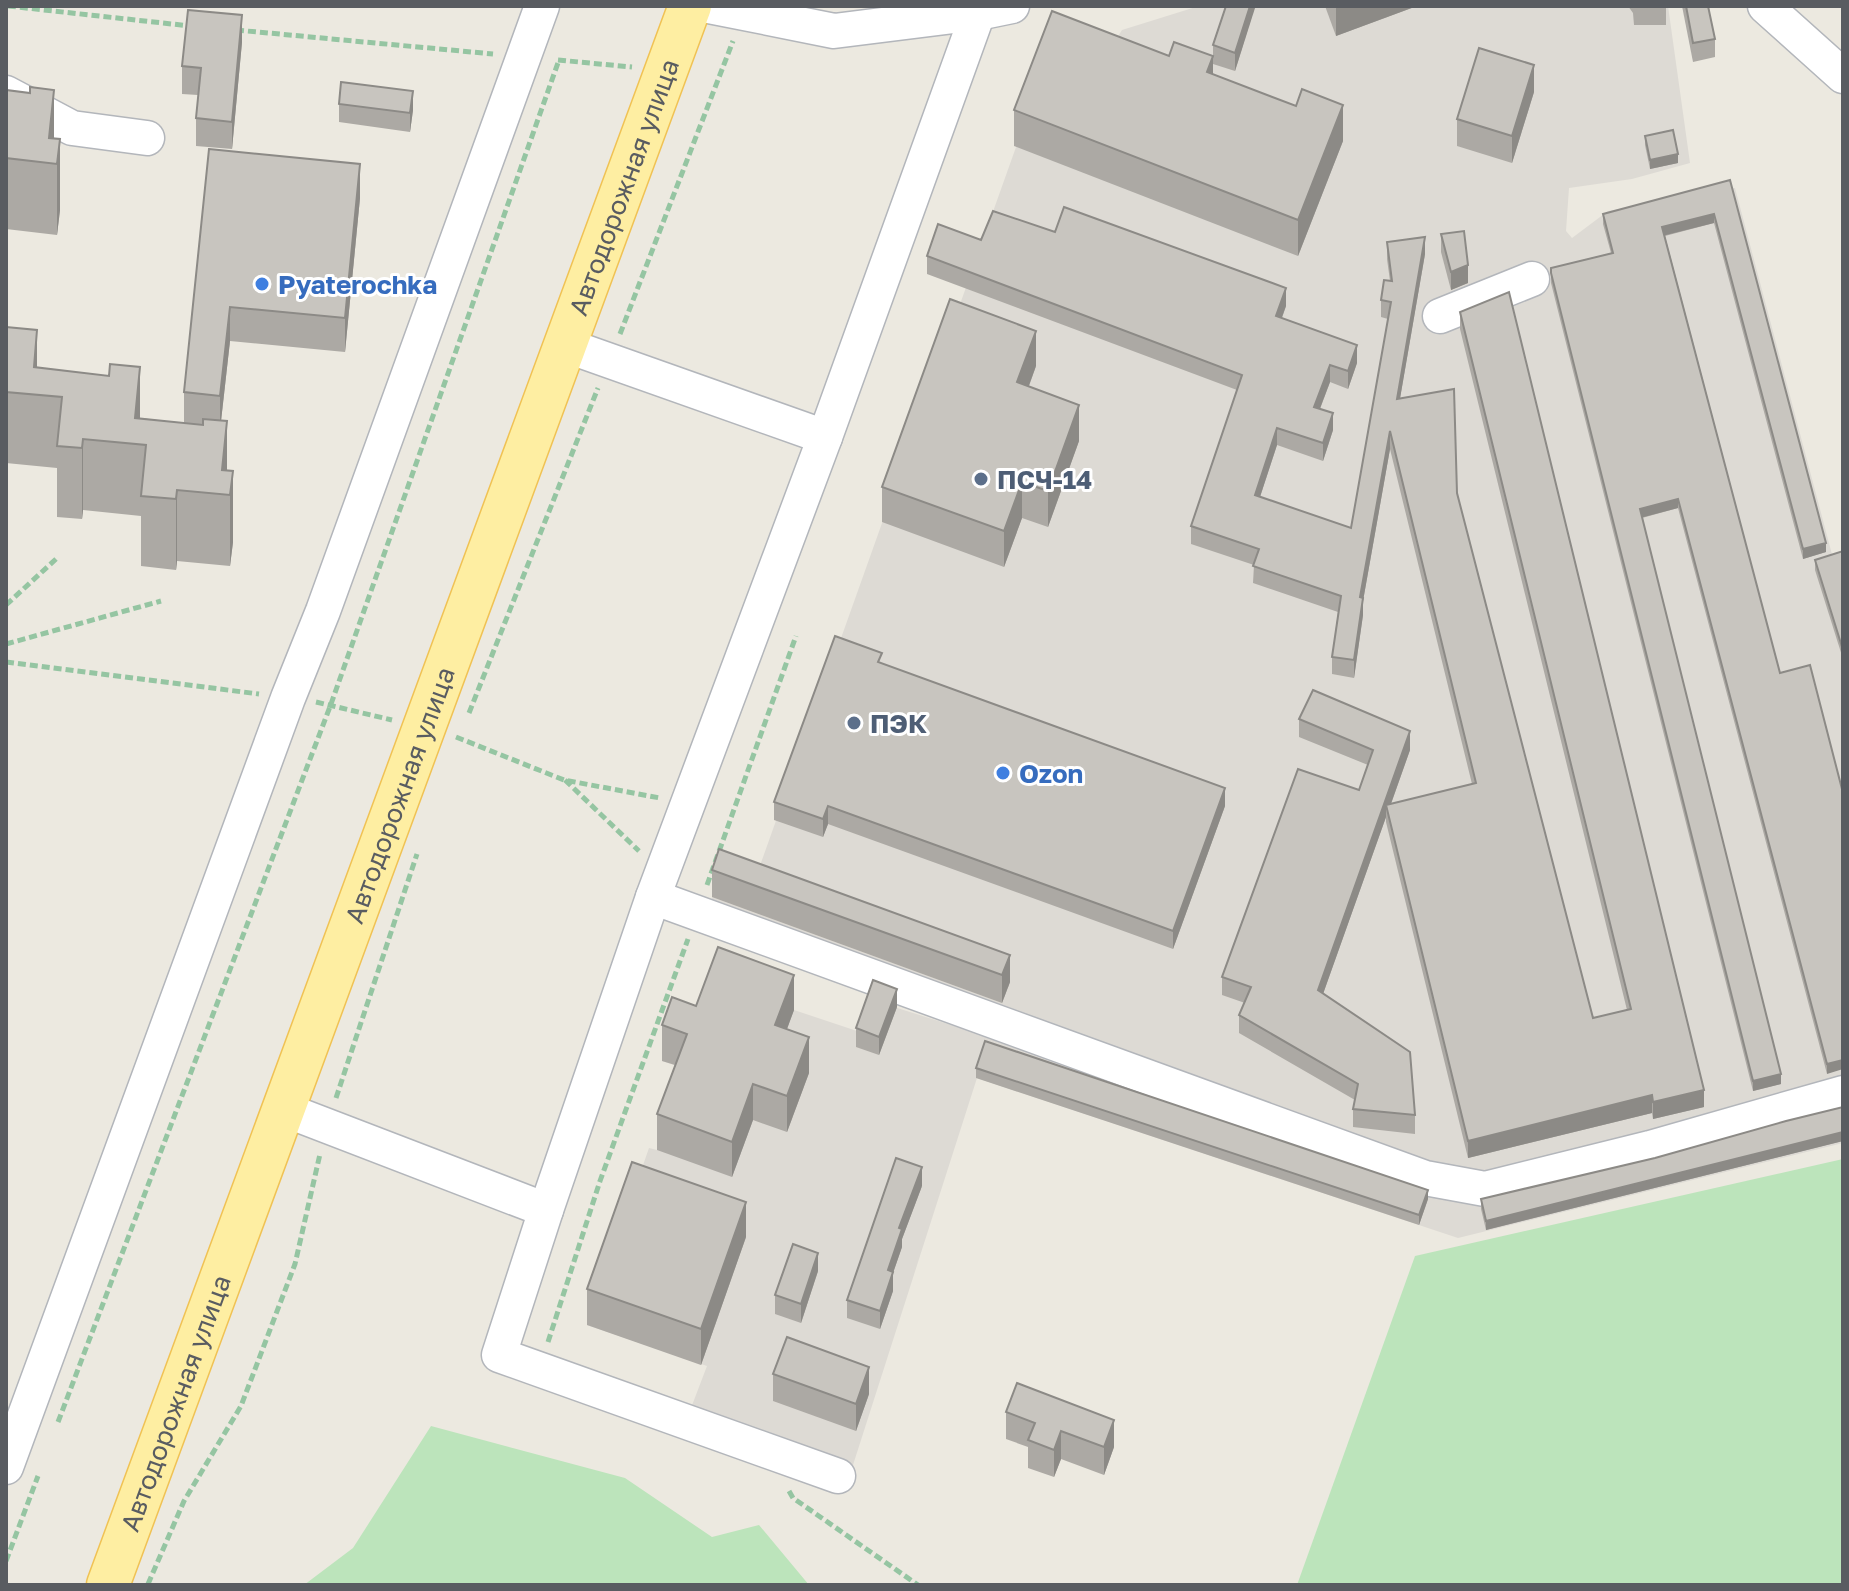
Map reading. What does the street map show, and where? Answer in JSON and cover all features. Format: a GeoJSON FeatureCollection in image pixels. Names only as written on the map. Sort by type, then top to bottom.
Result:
{"type":"FeatureCollection","features":[{"type":"Feature","properties":{"kind":"main road","name":"Автодорожная улица"},"geometry":{"type":"LineString","coordinates":[[108,1585],[283,1109],[446,739],[565,345],[690,6]]}},
{"type":"Feature","properties":{"kind":"street"},"geometry":{"type":"LineString","coordinates":[[17,1455],[288,698],[323,611],[542,6]]}},
{"type":"Feature","properties":{"kind":"street"},"geometry":{"type":"LineString","coordinates":[[709,6],[834,31],[1012,6]]}},
{"type":"Feature","properties":{"kind":"street"},"geometry":{"type":"LineString","coordinates":[[1765,6],[1843,76]]}},
{"type":"Feature","properties":{"kind":"street"},"geometry":{"type":"LineString","coordinates":[[838,1476],[499,1355],[657,885],[690,804],[978,13]]}},
{"type":"Feature","properties":{"kind":"street"},"geometry":{"type":"LineString","coordinates":[[6,93],[72,128],[147,138]]}},
{"type":"Feature","properties":{"kind":"street"},"geometry":{"type":"LineString","coordinates":[[1440,316],[1532,279]]}},
{"type":"Feature","properties":{"kind":"street"},"geometry":{"type":"LineString","coordinates":[[565,345],[825,437]]}},
{"type":"Feature","properties":{"kind":"street"},"geometry":{"type":"LineString","coordinates":[[657,885],[697,913],[1425,1178],[1485,1189],[1650,1148],[1843,1093]]}},
{"type":"Feature","properties":{"kind":"street"},"geometry":{"type":"LineString","coordinates":[[283,1109],[546,1210]]}},
{"type":"Feature","properties":{"kind":"path"},"geometry":{"type":"LineString","coordinates":[[8,6],[192,26]]}},
{"type":"Feature","properties":{"kind":"path"},"geometry":{"type":"LineString","coordinates":[[465,723],[744,13]]}},
{"type":"Feature","properties":{"kind":"path"},"geometry":{"type":"LineString","coordinates":[[223,29],[719,75]]}},
{"type":"Feature","properties":{"kind":"path"},"geometry":{"type":"LineString","coordinates":[[54,1432],[331,704],[559,60]]}},
{"type":"Feature","properties":{"kind":"path"},"geometry":{"type":"LineString","coordinates":[[6,605],[56,559]]}},
{"type":"Feature","properties":{"kind":"path"},"geometry":{"type":"LineString","coordinates":[[6,644],[161,601]]}},
{"type":"Feature","properties":{"kind":"path"},"geometry":{"type":"LineString","coordinates":[[539,1369],[600,1181],[796,636]]}},
{"type":"Feature","properties":{"kind":"path"},"geometry":{"type":"LineString","coordinates":[[6,662],[331,704],[504,756],[564,780],[690,804]]}},
{"type":"Feature","properties":{"kind":"path"},"geometry":{"type":"LineString","coordinates":[[564,780],[657,885]]}},
{"type":"Feature","properties":{"kind":"path"},"geometry":{"type":"LineString","coordinates":[[148,1585],[184,1501],[241,1406],[295,1264],[327,1126],[420,845]]}},
{"type":"Feature","properties":{"kind":"path"},"geometry":{"type":"LineString","coordinates":[[768,1451],[793,1498],[918,1585]]}},
{"type":"Feature","properties":{"kind":"path"},"geometry":{"type":"LineString","coordinates":[[6,1561],[17,1455]]}},
{"type":"Feature","properties":{"kind":"shaded area"},"geometry":{"type":"Polygon","coordinates":[[[1199,6],[1668,6],[1690,163],[1632,179],[1569,188],[1566,231],[1572,238],[1608,211],[1735,188],[1843,588],[1843,1143],[1458,1238],[977,1078],[853,1465],[691,1408],[707,1366],[587,1325],[649,1148],[657,1150],[686,1069],[662,1061],[672,1033],[794,1010],[860,1032],[872,1000],[989,1037],[710,904],[719,877],[752,888],[1052,46],[1100,65],[1122,30],[1199,6]]]}},
{"type":"Feature","properties":{"kind":"green space"},"geometry":{"type":"Polygon","coordinates":[[[1843,1159],[1843,1585],[1297,1585],[1415,1256],[1843,1159]]]}},
{"type":"Feature","properties":{"kind":"green space"},"geometry":{"type":"Polygon","coordinates":[[[431,1426],[625,1478],[712,1537],[759,1525],[809,1585],[304,1585],[353,1548],[431,1426]]]}},
{"type":"Feature","properties":{"kind":"building"},"geometry":{"type":"Polygon","coordinates":[[[1226,6],[1250,6],[1235,53],[1213,45],[1226,6]]]}},
{"type":"Feature","properties":{"kind":"building"},"geometry":{"type":"Polygon","coordinates":[[[1686,6],[1708,6],[1715,39],[1693,43],[1686,6]]]}},
{"type":"Feature","properties":{"kind":"building"},"geometry":{"type":"Polygon","coordinates":[[[188,10],[242,15],[232,122],[196,118],[201,68],[182,66],[188,10]]]}},
{"type":"Feature","properties":{"kind":"building"},"geometry":{"type":"Polygon","coordinates":[[[1052,11],[1169,56],[1174,42],[1213,56],[1207,72],[1296,106],[1302,89],[1343,105],[1298,220],[1014,110],[1052,11]]]}},
{"type":"Feature","properties":{"kind":"building"},"geometry":{"type":"Polygon","coordinates":[[[1479,48],[1534,65],[1512,136],[1457,119],[1479,48]]]}},
{"type":"Feature","properties":{"kind":"building"},"geometry":{"type":"Polygon","coordinates":[[[341,82],[413,91],[410,113],[339,104],[341,82]]]}},
{"type":"Feature","properties":{"kind":"building"},"geometry":{"type":"Polygon","coordinates":[[[30,87],[54,90],[49,138],[60,139],[57,164],[6,158],[6,90],[30,93],[30,87]]]}},
{"type":"Feature","properties":{"kind":"building"},"geometry":{"type":"Polygon","coordinates":[[[1673,130],[1678,154],[1650,160],[1645,136],[1673,130]]]}},
{"type":"Feature","properties":{"kind":"building"},"geometry":{"type":"Polygon","coordinates":[[[209,149],[360,164],[345,318],[230,307],[220,396],[184,392],[209,149]]]}},
{"type":"Feature","properties":{"kind":"building"},"geometry":{"type":"Polygon","coordinates":[[[1730,180],[1826,543],[1803,549],[1714,214],[1662,227],[1780,673],[1810,665],[1843,793],[1843,1060],[1827,1064],[1678,499],[1640,509],[1781,1074],[1753,1081],[1551,273],[1551,268],[1613,253],[1603,214],[1730,180]]]}},
{"type":"Feature","properties":{"kind":"building"},"geometry":{"type":"Polygon","coordinates":[[[1064,207],[1286,288],[1276,316],[1357,345],[1348,371],[1330,365],[1314,407],[1333,413],[1323,443],[1277,428],[1255,495],[1351,528],[1391,302],[1381,300],[1384,280],[1392,281],[1387,242],[1425,237],[1397,399],[1454,389],[1457,493],[1593,1018],[1631,1009],[1460,312],[1509,292],[1704,1090],[1653,1102],[1652,1095],[1468,1141],[1386,805],[1476,783],[1390,431],[1360,597],[1363,598],[1354,660],[1332,657],[1341,596],[1253,566],[1259,549],[1191,526],[1242,375],[927,256],[938,224],[981,240],[993,211],[1055,232],[1064,207]]]}},
{"type":"Feature","properties":{"kind":"building"},"geometry":{"type":"Polygon","coordinates":[[[1464,231],[1468,265],[1451,272],[1441,234],[1464,231]]]}},
{"type":"Feature","properties":{"kind":"building","name":"ПСЧ-14"},"geometry":{"type":"Polygon","coordinates":[[[950,299],[1036,331],[1017,382],[1079,405],[1048,491],[1022,482],[1004,531],[882,487],[950,299]]]}},
{"type":"Feature","properties":{"kind":"building"},"geometry":{"type":"Polygon","coordinates":[[[6,327],[37,330],[34,367],[109,376],[110,364],[140,367],[135,418],[203,425],[203,419],[227,421],[222,470],[233,471],[230,495],[177,490],[176,499],[141,496],[146,445],[83,439],[82,448],[57,446],[62,397],[6,392],[6,327]]]}},
{"type":"Feature","properties":{"kind":"building"},"geometry":{"type":"Polygon","coordinates":[[[1843,551],[1843,650],[1815,560],[1843,551]]]}},
{"type":"Feature","properties":{"kind":"building"},"geometry":{"type":"Polygon","coordinates":[[[835,636],[882,653],[878,662],[1225,788],[1173,931],[828,806],[823,819],[774,802],[835,636]]]}},
{"type":"Feature","properties":{"kind":"building"},"geometry":{"type":"Polygon","coordinates":[[[1313,690],[1410,731],[1318,990],[1410,1052],[1415,1115],[1353,1109],[1358,1084],[1239,1015],[1251,987],[1222,977],[1298,769],[1359,790],[1373,750],[1299,719],[1313,690]]]}},
{"type":"Feature","properties":{"kind":"building"},"geometry":{"type":"Polygon","coordinates":[[[719,849],[1010,955],[1002,975],[712,870],[719,849]]]}},
{"type":"Feature","properties":{"kind":"building"},"geometry":{"type":"Polygon","coordinates":[[[718,947],[794,975],[775,1025],[809,1037],[787,1096],[753,1084],[732,1142],[657,1114],[687,1034],[662,1025],[672,997],[696,1006],[718,947]]]}},
{"type":"Feature","properties":{"kind":"building"},"geometry":{"type":"Polygon","coordinates":[[[873,980],[897,989],[879,1037],[856,1028],[873,980]]]}},
{"type":"Feature","properties":{"kind":"building"},"geometry":{"type":"Polygon","coordinates":[[[985,1041],[1428,1190],[1419,1215],[976,1068],[985,1041]]]}},
{"type":"Feature","properties":{"kind":"building"},"geometry":{"type":"Polygon","coordinates":[[[1843,1107],[1843,1132],[1486,1221],[1481,1199],[1655,1158],[1843,1107]]]}},
{"type":"Feature","properties":{"kind":"building"},"geometry":{"type":"Polygon","coordinates":[[[896,1158],[922,1167],[899,1228],[902,1229],[888,1270],[893,1272],[880,1311],[847,1300],[896,1158]]]}},
{"type":"Feature","properties":{"kind":"building"},"geometry":{"type":"Polygon","coordinates":[[[632,1162],[746,1202],[701,1329],[587,1289],[632,1162]]]}},
{"type":"Feature","properties":{"kind":"building"},"geometry":{"type":"Polygon","coordinates":[[[793,1244],[818,1253],[801,1304],[775,1295],[793,1244]]]}},
{"type":"Feature","properties":{"kind":"building"},"geometry":{"type":"Polygon","coordinates":[[[787,1337],[869,1367],[856,1404],[773,1374],[787,1337]]]}},
{"type":"Feature","properties":{"kind":"building"},"geometry":{"type":"Polygon","coordinates":[[[1017,1383],[1114,1420],[1104,1447],[1061,1431],[1054,1450],[1028,1440],[1035,1423],[1006,1412],[1017,1383]]]}},
{"type":"Feature","properties":{"kind":"place","name":"Pyaterochka"},"geometry":{"type":"Point","coordinates":[262,284]}},
{"type":"Feature","properties":{"kind":"place","name":"ПСЧ-14"},"geometry":{"type":"Point","coordinates":[981,479]}},
{"type":"Feature","properties":{"kind":"place","name":"ПЭК"},"geometry":{"type":"Point","coordinates":[854,723]}},
{"type":"Feature","properties":{"kind":"place","name":"Ozon"},"geometry":{"type":"Point","coordinates":[1003,773]}}]}
